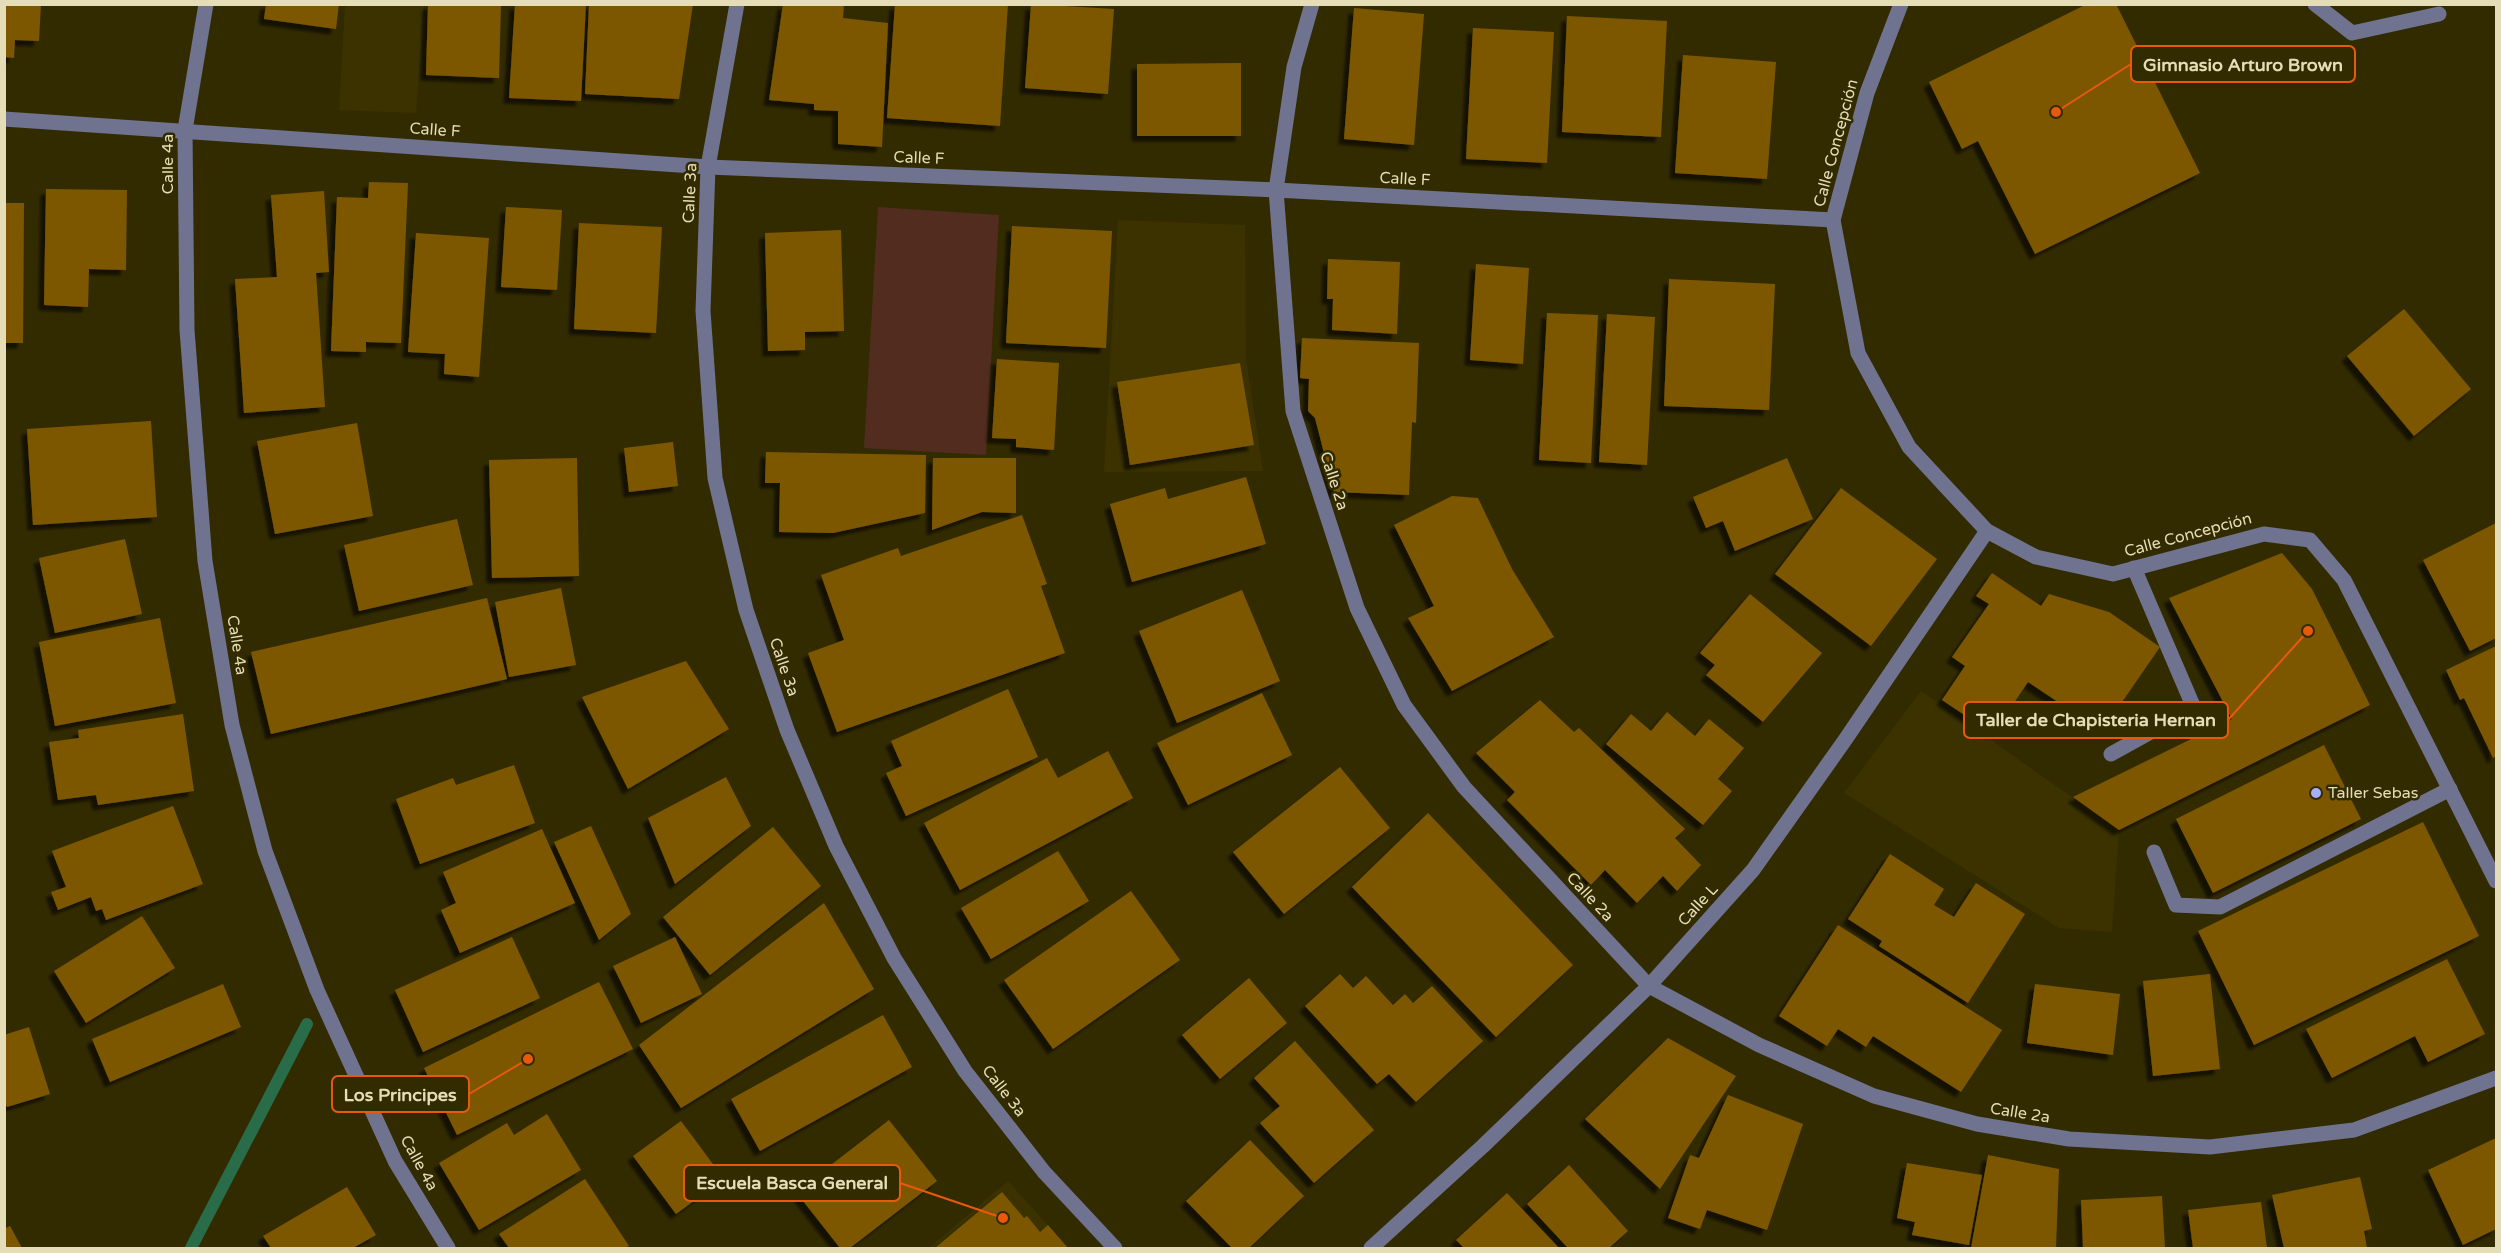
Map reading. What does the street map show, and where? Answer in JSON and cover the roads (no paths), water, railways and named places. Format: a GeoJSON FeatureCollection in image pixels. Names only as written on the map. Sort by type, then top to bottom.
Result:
{"type":"FeatureCollection","features":[{"type":"Feature","properties":{"kind":"street","name":"Calle 4a"},"geometry":{"type":"LineString","coordinates":[[206,4],[185,130],[188,330],[206,561],[232,725],[266,851],[317,990],[395,1161],[448,1248]]}},
{"type":"Feature","properties":{"kind":"street","name":"Calle 3a"},"geometry":{"type":"LineString","coordinates":[[737,4],[708,167],[703,311],[715,478],[746,610],[786,730],[837,846],[894,958],[972,1080],[1044,1172],[1114,1248]]}},
{"type":"Feature","properties":{"kind":"street","name":"Calle 2a"},"geometry":{"type":"LineString","coordinates":[[1312,4],[1294,67],[1276,190],[1293,411],[1357,608],[1404,705],[1464,787],[1649,986],[1759,1045],[1874,1096],[1977,1124],[2069,1139],[2210,1147],[2354,1130],[2496,1078]]}},
{"type":"Feature","properties":{"kind":"street","name":"Calle Concepción"},"geometry":{"type":"LineString","coordinates":[[1901,4],[1867,93],[1833,220],[1858,353],[1909,447],[1987,531],[2036,557],[2113,573],[2264,534],[2310,540],[2344,580],[2496,881]]}},
{"type":"Feature","properties":{"kind":"street"},"geometry":{"type":"LineString","coordinates":[[2315,4],[2352,33],[2439,14]]}},
{"type":"Feature","properties":{"kind":"street","name":"Calle F"},"geometry":{"type":"LineString","coordinates":[[4,119],[708,167],[1276,190],[1833,220]]}},
{"type":"Feature","properties":{"kind":"street","name":"Calle L"},"geometry":{"type":"LineString","coordinates":[[1371,1248],[1484,1146],[1649,986],[1753,870],[1845,740],[1987,531]]}},
{"type":"Feature","properties":{"kind":"street"},"geometry":{"type":"LineString","coordinates":[[2110,754],[2194,708],[2134,568]]}},
{"type":"Feature","properties":{"kind":"street"},"geometry":{"type":"LineString","coordinates":[[2154,852],[2176,905],[2220,907],[2450,789]]}},
{"type":"Feature","properties":{"kind":"waterway"},"geometry":{"type":"LineString","coordinates":[[191,1248],[307,1024]]}},
{"type":"Feature","properties":{"kind":"place","name":"Gimnasio Arturo Brown"},"geometry":{"type":"Point","coordinates":[2056,112]}},
{"type":"Feature","properties":{"kind":"place","name":"Taller de Chapisteria Hernan"},"geometry":{"type":"Point","coordinates":[2308,631]}},
{"type":"Feature","properties":{"kind":"place","name":"Taller Sebas"},"geometry":{"type":"Point","coordinates":[2316,793]}},
{"type":"Feature","properties":{"kind":"place","name":"Los Principes"},"geometry":{"type":"Point","coordinates":[528,1059]}},
{"type":"Feature","properties":{"kind":"place","name":"Escuela Basca General"},"geometry":{"type":"Point","coordinates":[1003,1218]}}]}
